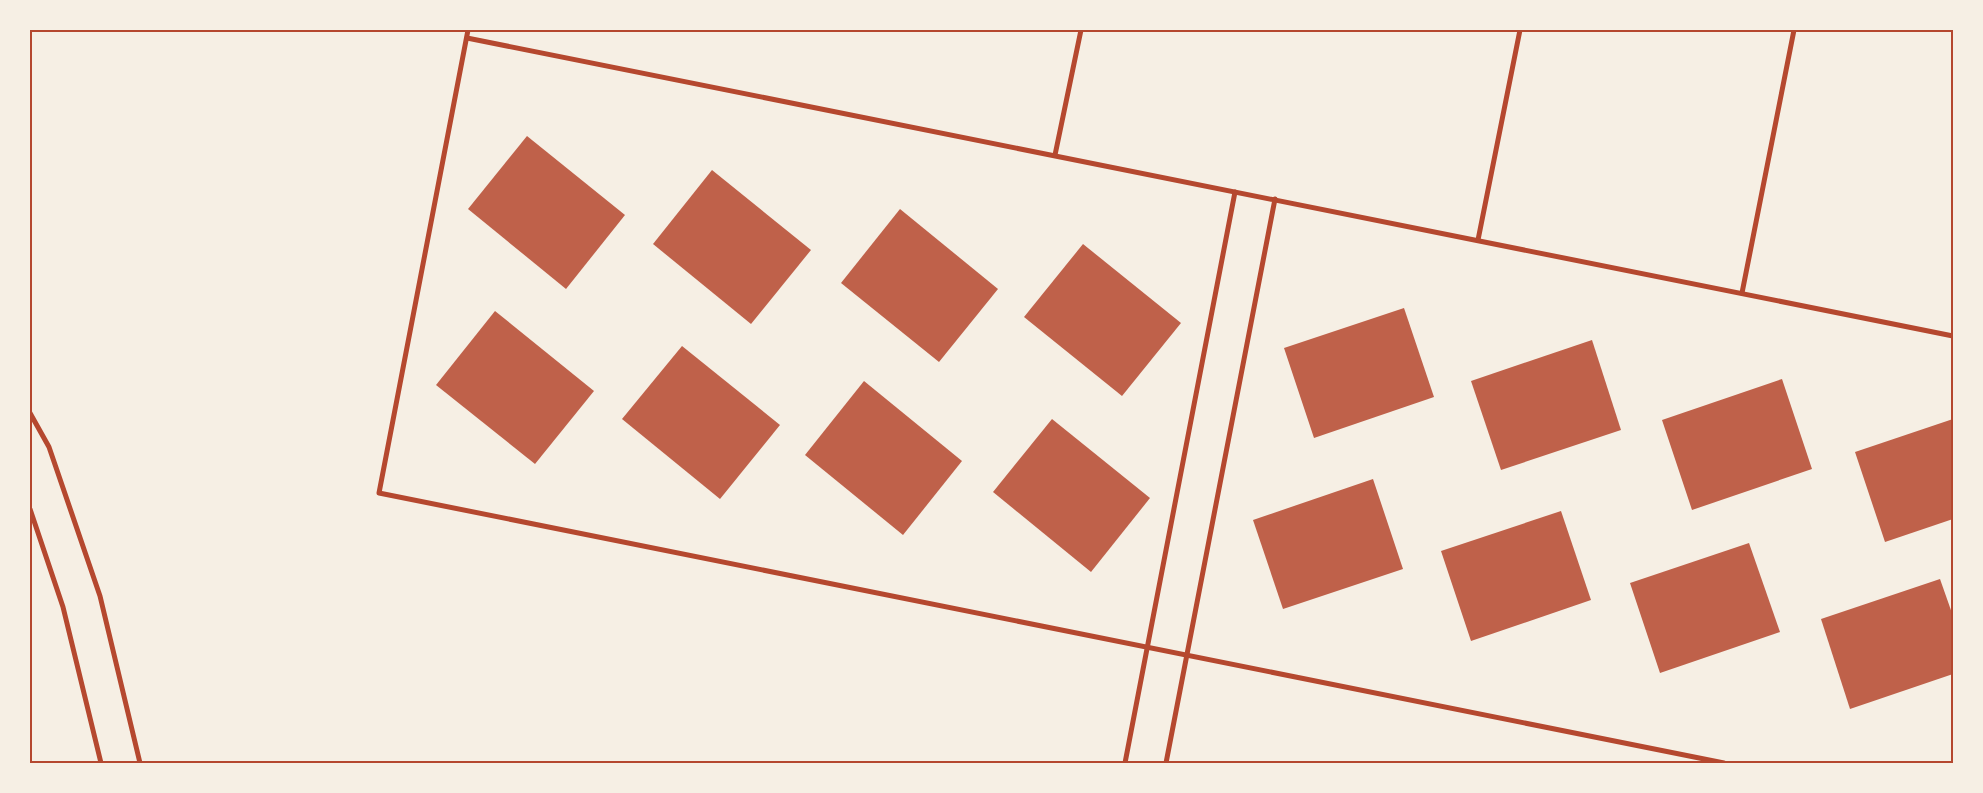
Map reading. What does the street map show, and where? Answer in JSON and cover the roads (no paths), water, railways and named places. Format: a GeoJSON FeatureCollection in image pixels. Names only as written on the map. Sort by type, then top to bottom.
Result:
{"type":"FeatureCollection","features":[{"type":"Feature","properties":{"kind":"street"},"geometry":{"type":"LineString","coordinates":[[468,30],[379,492],[1724,763]]}},
{"type":"Feature","properties":{"kind":"street"},"geometry":{"type":"LineString","coordinates":[[1055,155],[1081,30]]}},
{"type":"Feature","properties":{"kind":"street"},"geometry":{"type":"LineString","coordinates":[[1478,240],[1520,30]]}},
{"type":"Feature","properties":{"kind":"street"},"geometry":{"type":"LineString","coordinates":[[1742,293],[1794,30]]}},
{"type":"Feature","properties":{"kind":"street"},"geometry":{"type":"LineString","coordinates":[[467,38],[1953,336]]}},
{"type":"Feature","properties":{"kind":"street"},"geometry":{"type":"LineString","coordinates":[[1125,763],[1235,192]]}},
{"type":"Feature","properties":{"kind":"street"},"geometry":{"type":"LineString","coordinates":[[1166,763],[1275,199]]}},
{"type":"Feature","properties":{"kind":"street"},"geometry":{"type":"LineString","coordinates":[[30,413],[49,447],[100,596],[140,763]]}},
{"type":"Feature","properties":{"kind":"street"},"geometry":{"type":"LineString","coordinates":[[30,509],[63,607],[101,763]]}}]}
